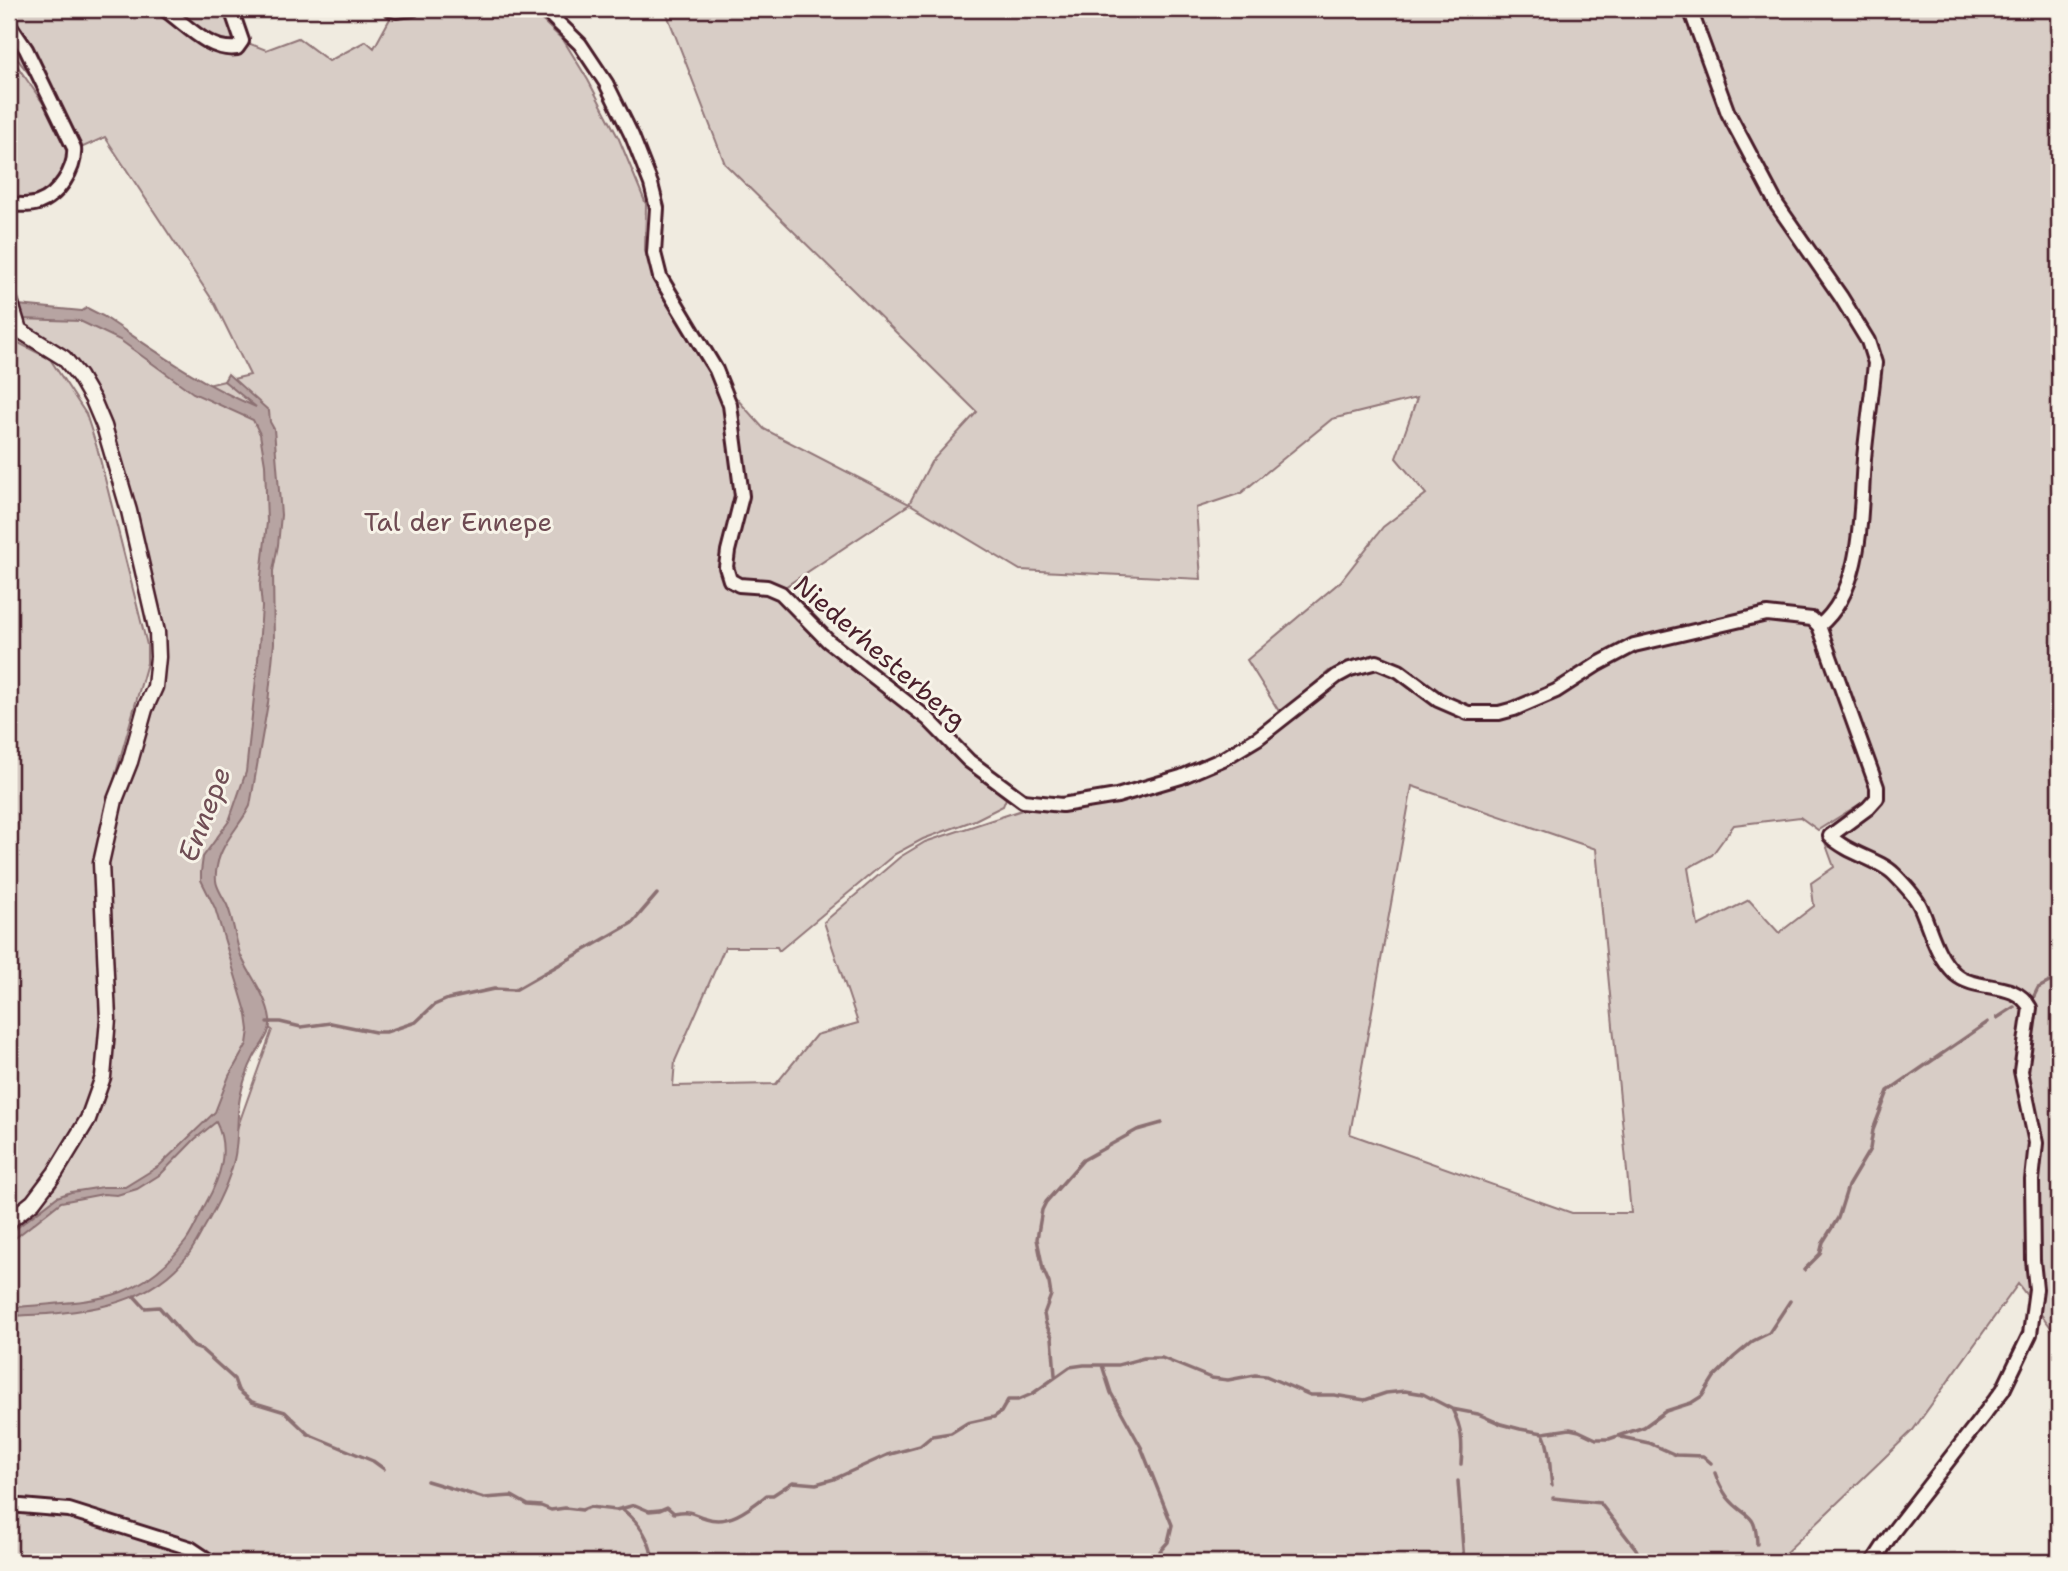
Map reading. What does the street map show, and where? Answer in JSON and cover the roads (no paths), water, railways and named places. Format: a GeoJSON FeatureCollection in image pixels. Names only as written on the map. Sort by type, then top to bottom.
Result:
{"type":"FeatureCollection","features":[{"type":"Feature","properties":{"kind":"street"},"geometry":{"type":"LineString","coordinates":[[164,9],[213,45],[227,49],[237,48],[242,41],[231,9]]}},
{"type":"Feature","properties":{"kind":"street"},"geometry":{"type":"LineString","coordinates":[[390,9],[413,9]]}},
{"type":"Feature","properties":{"kind":"street","name":"Niederhesterberg"},"geometry":{"type":"LineString","coordinates":[[544,9],[580,44],[606,83],[632,136],[651,184],[657,208],[654,253],[660,277],[716,370],[730,405],[742,496],[728,551],[726,567],[730,580],[739,585],[767,587],[780,593],[828,641],[928,719],[969,761],[1023,801],[1062,805],[1117,796],[1181,777],[1223,759],[1258,738],[1350,668],[1377,662],[1399,671],[1438,700],[1468,713],[1499,713],[1556,691],[1634,645],[1767,614],[1812,619],[1819,626]]}},
{"type":"Feature","properties":{"kind":"street"},"geometry":{"type":"LineString","coordinates":[[1690,9],[1728,113],[1777,205],[1868,341],[1875,363],[1858,540],[1847,588],[1831,617],[1819,626],[1877,787],[1877,798],[1868,808],[1830,836],[1857,855],[1892,872],[1920,904],[1942,959],[1956,974],[1968,983],[2009,990],[2025,999],[2030,1008],[2021,1071],[2036,1143],[2032,1193],[2036,1289],[2030,1334],[2003,1390],[1892,1533],[1873,1562]]}},
{"type":"Feature","properties":{"kind":"street"},"geometry":{"type":"LineString","coordinates":[[9,24],[26,49],[74,148],[74,155],[68,174],[43,200],[29,204],[9,204]]}},
{"type":"Feature","properties":{"kind":"street"},"geometry":{"type":"LineString","coordinates":[[9,297],[15,321],[24,334],[64,358],[79,376],[104,426],[129,511],[157,632],[158,657],[155,687],[115,800],[101,863],[108,1019],[103,1077],[91,1112],[55,1173],[33,1202],[9,1221]]}},
{"type":"Feature","properties":{"kind":"street"},"geometry":{"type":"LineString","coordinates":[[9,1505],[69,1510],[190,1548],[211,1562]]}},
{"type":"Feature","properties":{"kind":"waterway"},"geometry":{"type":"LineString","coordinates":[[267,1022],[301,1027],[331,1023],[386,1032],[416,1022],[434,1005],[448,999],[494,989],[515,990],[632,923],[657,894]]}},
{"type":"Feature","properties":{"kind":"waterway"},"geometry":{"type":"LineString","coordinates":[[2031,1002],[2038,988],[2059,977]]}},
{"type":"Feature","properties":{"kind":"waterway"},"geometry":{"type":"LineString","coordinates":[[1997,1018],[2014,1007]]}},
{"type":"Feature","properties":{"kind":"waterway"},"geometry":{"type":"LineString","coordinates":[[1804,1270],[1820,1254],[1823,1242],[1838,1218],[1848,1186],[1870,1149],[1873,1130],[1888,1091],[1988,1022]]}},
{"type":"Feature","properties":{"kind":"waterway"},"geometry":{"type":"LineString","coordinates":[[1055,1375],[1052,1337],[1044,1314],[1051,1295],[1037,1239],[1042,1210],[1083,1160],[1137,1130],[1162,1123]]}},
{"type":"Feature","properties":{"kind":"waterway"},"geometry":{"type":"LineString","coordinates":[[134,1296],[145,1308],[159,1307],[194,1347],[202,1350],[234,1379],[238,1390],[252,1402],[285,1412],[308,1434],[373,1461],[384,1469]]}},
{"type":"Feature","properties":{"kind":"waterway"},"geometry":{"type":"LineString","coordinates":[[427,1481],[484,1498],[512,1496],[528,1505],[551,1510],[582,1510],[590,1507],[616,1510],[635,1505],[649,1511],[667,1507],[674,1513],[687,1512],[723,1520],[739,1514],[793,1482],[816,1484],[834,1479],[887,1455],[920,1446],[932,1436],[951,1433],[967,1423],[994,1417],[1001,1412],[1008,1400],[1018,1400],[1032,1394],[1070,1367],[1118,1365],[1144,1358],[1162,1358],[1211,1378],[1228,1380],[1255,1375],[1266,1376],[1310,1395],[1334,1395],[1365,1400],[1386,1393],[1405,1391],[1423,1394],[1452,1409],[1478,1414],[1520,1429],[1543,1433],[1570,1429],[1596,1439],[1609,1439],[1644,1427],[1666,1411],[1691,1403],[1702,1396],[1714,1377],[1734,1357],[1753,1341],[1769,1333],[1790,1301]]}},
{"type":"Feature","properties":{"kind":"waterway"},"geometry":{"type":"LineString","coordinates":[[1102,1365],[1111,1393],[1141,1447],[1172,1525],[1168,1542],[1160,1551],[1161,1557]]}},
{"type":"Feature","properties":{"kind":"waterway"},"geometry":{"type":"LineString","coordinates":[[1452,1409],[1461,1436],[1461,1464]]}},
{"type":"Feature","properties":{"kind":"waterway"},"geometry":{"type":"LineString","coordinates":[[1543,1433],[1549,1452],[1552,1485]]}},
{"type":"Feature","properties":{"kind":"waterway"},"geometry":{"type":"LineString","coordinates":[[1621,1437],[1649,1443],[1676,1455],[1703,1456],[1711,1463]]}},
{"type":"Feature","properties":{"kind":"waterway"},"geometry":{"type":"LineString","coordinates":[[1715,1473],[1728,1498],[1752,1520],[1757,1544]]}},
{"type":"Feature","properties":{"kind":"waterway"},"geometry":{"type":"LineString","coordinates":[[1458,1481],[1464,1562]]}},
{"type":"Feature","properties":{"kind":"waterway"},"geometry":{"type":"LineString","coordinates":[[1553,1498],[1600,1503],[1636,1549],[1642,1562]]}},
{"type":"Feature","properties":{"kind":"waterway"},"geometry":{"type":"LineString","coordinates":[[622,1509],[644,1532],[653,1562]]}},
{"type":"Feature","properties":{"kind":"park label","name":"Tal der Ennepe"},"geometry":{"type":"Point","coordinates":[458,522]}},
{"type":"Feature","properties":{"kind":"water label","name":"Ennepe"},"geometry":{"type":"Point","coordinates":[204,814]}}]}
